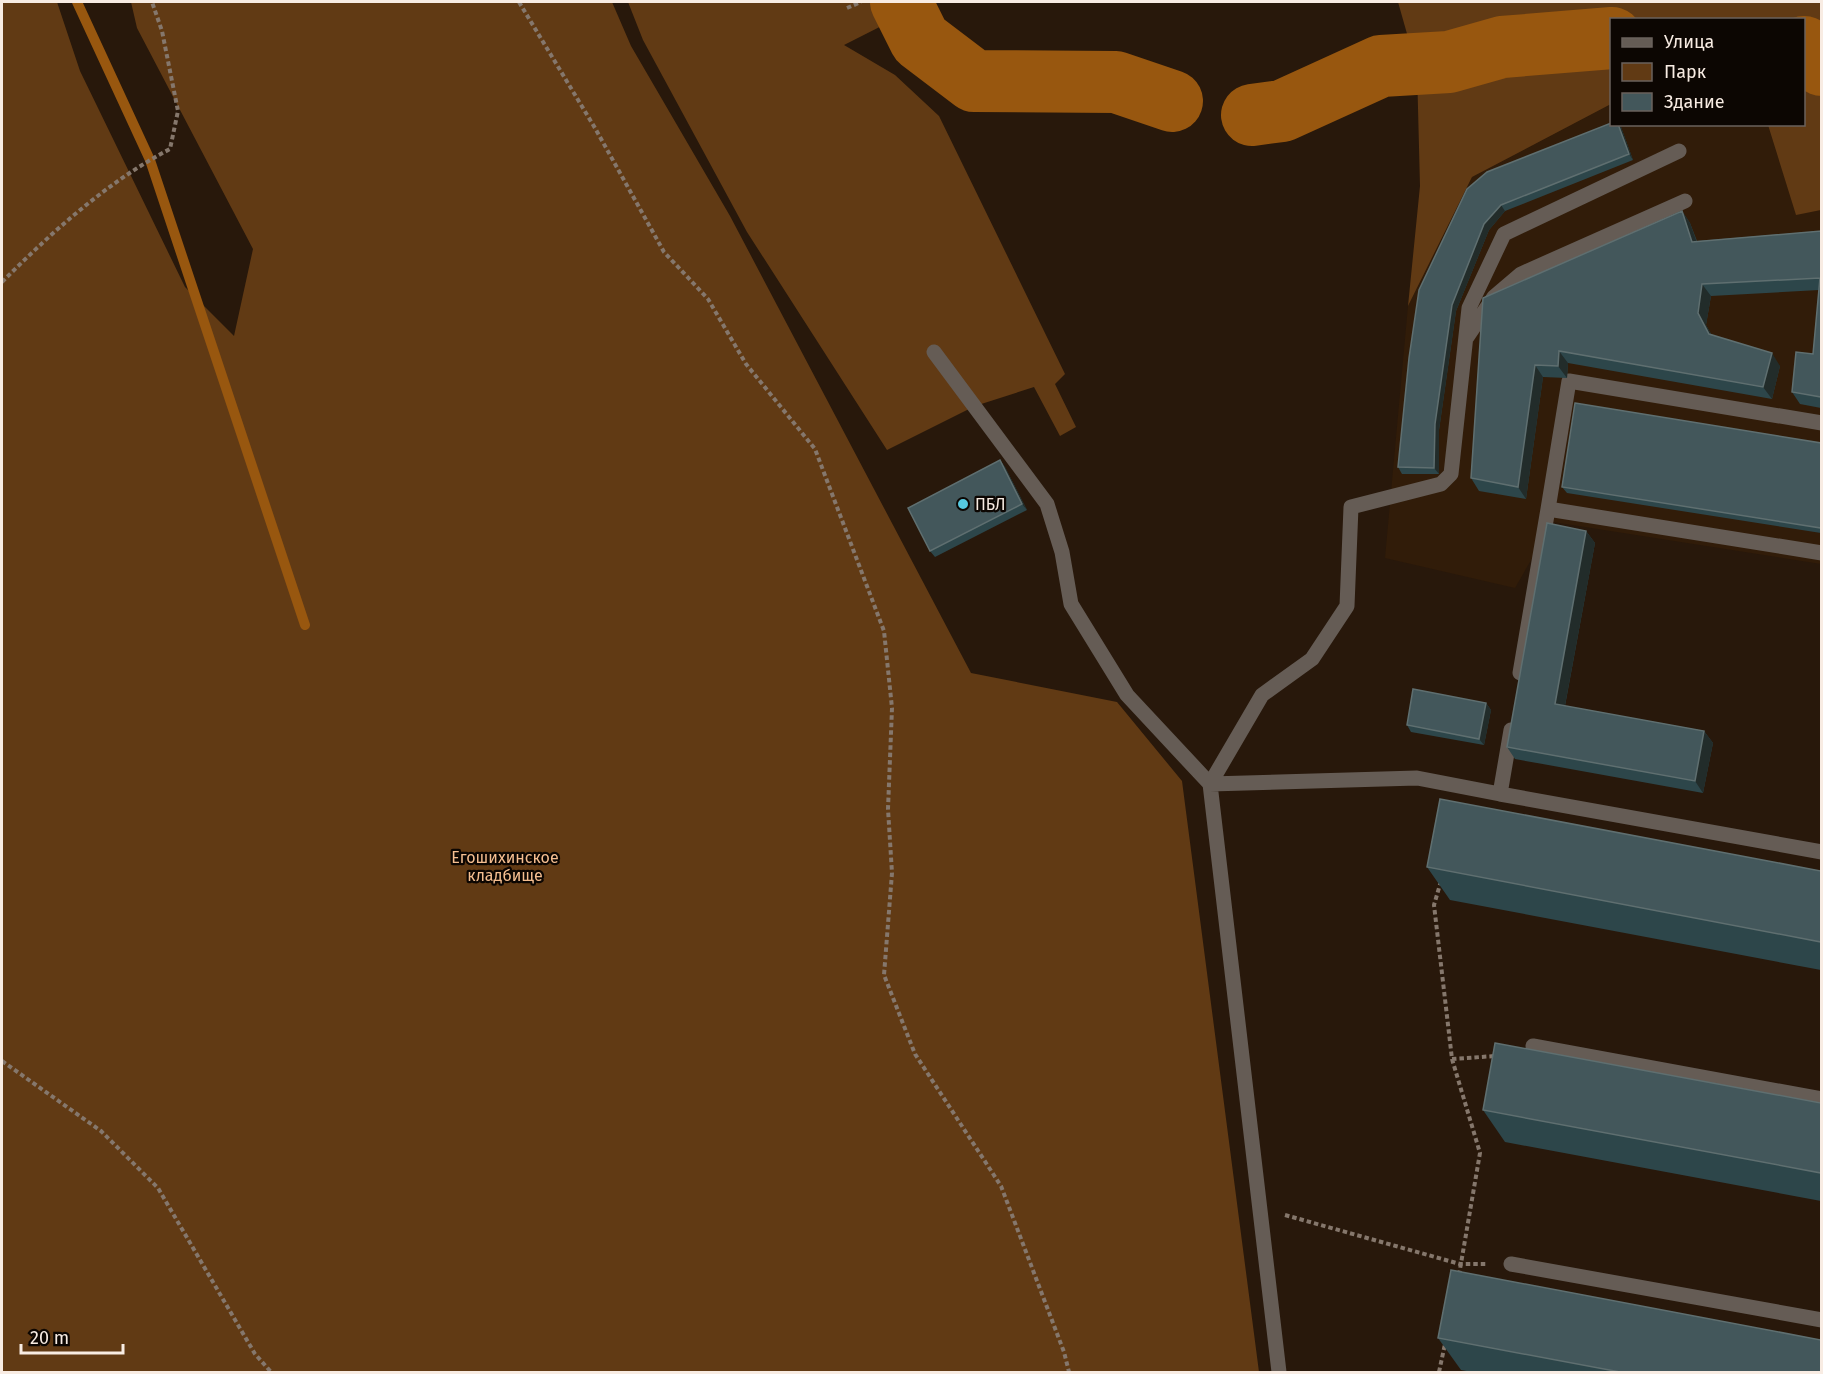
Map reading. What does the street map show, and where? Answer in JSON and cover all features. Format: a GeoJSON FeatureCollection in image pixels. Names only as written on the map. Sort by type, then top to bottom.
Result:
{"type":"FeatureCollection","features":[{"type":"Feature","properties":{"kind":"lane"},"geometry":{"type":"LineString","coordinates":[[1210,784],[1262,694],[1312,659],[1347,606],[1351,507],[1441,484],[1451,474],[1469,308],[1504,234],[1679,151]]}},
{"type":"Feature","properties":{"kind":"lane"},"geometry":{"type":"LineString","coordinates":[[1465,340],[1494,297],[1521,274],[1685,201]]}},
{"type":"Feature","properties":{"kind":"lane"},"geometry":{"type":"LineString","coordinates":[[934,352],[1047,504],[1062,552],[1071,604],[1127,695],[1210,784],[1279,1372]]}},
{"type":"Feature","properties":{"kind":"lane"},"geometry":{"type":"LineString","coordinates":[[1517,692],[1569,381],[1821,423]]}},
{"type":"Feature","properties":{"kind":"lane"},"geometry":{"type":"LineString","coordinates":[[1548,509],[1821,553]]}},
{"type":"Feature","properties":{"kind":"lane"},"geometry":{"type":"LineString","coordinates":[[1500,794],[1513,714]]}},
{"type":"Feature","properties":{"kind":"lane"},"geometry":{"type":"LineString","coordinates":[[1210,784],[1417,778],[1821,852]]}},
{"type":"Feature","properties":{"kind":"lane"},"geometry":{"type":"LineString","coordinates":[[1533,1046],[1821,1099]]}},
{"type":"Feature","properties":{"kind":"lane"},"geometry":{"type":"LineString","coordinates":[[1511,1264],[1821,1320]]}},
{"type":"Feature","properties":{"kind":"path"},"geometry":{"type":"LineString","coordinates":[[2,282],[41,242],[118,182],[170,149],[178,111],[162,31],[152,2]]}},
{"type":"Feature","properties":{"kind":"path"},"geometry":{"type":"LineString","coordinates":[[519,2],[595,128],[664,252],[708,299],[746,364],[815,449],[884,631],[892,708],[888,809],[892,873],[884,975],[915,1054],[1002,1186],[1064,1352],[1069,1372]]}},
{"type":"Feature","properties":{"kind":"path"},"geometry":{"type":"LineString","coordinates":[[846,9],[861,2]]}},
{"type":"Feature","properties":{"kind":"path"},"geometry":{"type":"LineString","coordinates":[[1443,872],[1434,905],[1452,1059],[1480,1153],[1458,1278]]}},
{"type":"Feature","properties":{"kind":"path"},"geometry":{"type":"LineString","coordinates":[[1452,1059],[1516,1055],[1533,1046]]}},
{"type":"Feature","properties":{"kind":"path"},"geometry":{"type":"LineString","coordinates":[[2,1060],[101,1131],[158,1188],[255,1354],[271,1372]]}},
{"type":"Feature","properties":{"kind":"path"},"geometry":{"type":"LineString","coordinates":[[1260,1208],[1460,1264],[1511,1264]]}},
{"type":"Feature","properties":{"kind":"path"},"geometry":{"type":"LineString","coordinates":[[1439,1372],[1446,1341]]}},
{"type":"Feature","properties":{"kind":"shaded area"},"geometry":{"type":"Polygon","coordinates":[[[1610,105],[1610,126],[1768,126],[1796,214],[1821,210],[1821,564],[1553,522],[1515,588],[1385,558],[1408,306],[1472,177],[1610,105]]]}},
{"type":"Feature","properties":{"kind":"green space","name":"Егошихинское кладбище"},"geometry":{"type":"Polygon","coordinates":[[[2,2],[57,2],[80,71],[185,287],[234,336],[253,249],[137,28],[131,2],[612,2],[631,46],[730,216],[971,673],[1117,702],[1182,781],[1259,1372],[2,1372],[2,2]]]}},
{"type":"Feature","properties":{"kind":"green space"},"geometry":{"type":"Polygon","coordinates":[[[628,2],[929,2],[844,45],[895,75],[939,116],[1065,374],[1055,384],[1076,427],[1060,436],[1034,387],[975,406],[887,450],[747,232],[643,40],[628,2]]]}},
{"type":"Feature","properties":{"kind":"green space"},"geometry":{"type":"Polygon","coordinates":[[[1398,2],[1821,2],[1821,210],[1796,215],[1768,126],[1805,126],[1805,18],[1610,18],[1610,105],[1472,177],[1408,306],[1420,186],[1417,69],[1398,2]]]}},
{"type":"Feature","properties":{"kind":"building"},"geometry":{"type":"Polygon","coordinates":[[[1610,123],[1610,126],[1619,126],[1629,154],[1501,205],[1484,224],[1452,305],[1435,424],[1434,468],[1398,467],[1409,358],[1419,290],[1467,189],[1487,172],[1610,123]]]}},
{"type":"Feature","properties":{"kind":"building"},"geometry":{"type":"Polygon","coordinates":[[[1682,211],[1692,242],[1821,231],[1821,397],[1792,392],[1796,352],[1813,354],[1820,278],[1702,284],[1698,313],[1709,334],[1772,353],[1763,387],[1559,351],[1558,366],[1535,365],[1518,487],[1471,478],[1483,298],[1682,211]]]}},
{"type":"Feature","properties":{"kind":"building"},"geometry":{"type":"Polygon","coordinates":[[[1575,403],[1821,443],[1821,528],[1562,487],[1575,403]]]}},
{"type":"Feature","properties":{"kind":"building"},"geometry":{"type":"Polygon","coordinates":[[[1000,460],[1022,504],[930,551],[908,508],[1000,460]]]}},
{"type":"Feature","properties":{"kind":"building"},"geometry":{"type":"Polygon","coordinates":[[[1547,523],[1586,531],[1555,704],[1704,731],[1695,781],[1507,747],[1547,523]]]}},
{"type":"Feature","properties":{"kind":"building"},"geometry":{"type":"Polygon","coordinates":[[[1413,689],[1486,703],[1479,739],[1407,725],[1413,689]]]}},
{"type":"Feature","properties":{"kind":"building"},"geometry":{"type":"Polygon","coordinates":[[[1440,799],[1821,871],[1821,942],[1427,867],[1440,799]]]}},
{"type":"Feature","properties":{"kind":"building"},"geometry":{"type":"Polygon","coordinates":[[[1495,1043],[1821,1103],[1821,1173],[1483,1110],[1495,1043]]]}},
{"type":"Feature","properties":{"kind":"building"},"geometry":{"type":"Polygon","coordinates":[[[1451,1270],[1821,1340],[1821,1372],[1620,1372],[1438,1338],[1451,1270]]]}},
{"type":"Feature","properties":{"kind":"waterway"},"geometry":{"type":"LineString","coordinates":[[77,2],[150,160],[305,625]]}},
{"type":"Feature","properties":{"kind":"waterway"},"geometry":{"type":"LineString","coordinates":[[901,2],[920,40],[974,81],[1116,82],[1172,101]]}},
{"type":"Feature","properties":{"kind":"waterway"},"geometry":{"type":"LineString","coordinates":[[1252,115],[1282,111],[1381,66],[1449,62],[1502,47],[1610,38]]}},
{"type":"Feature","properties":{"kind":"waterway"},"geometry":{"type":"LineString","coordinates":[[1805,48],[1822,65]]}},
{"type":"Feature","properties":{"kind":"place","name":"ПБЛ"},"geometry":{"type":"Point","coordinates":[963,504]}}]}
